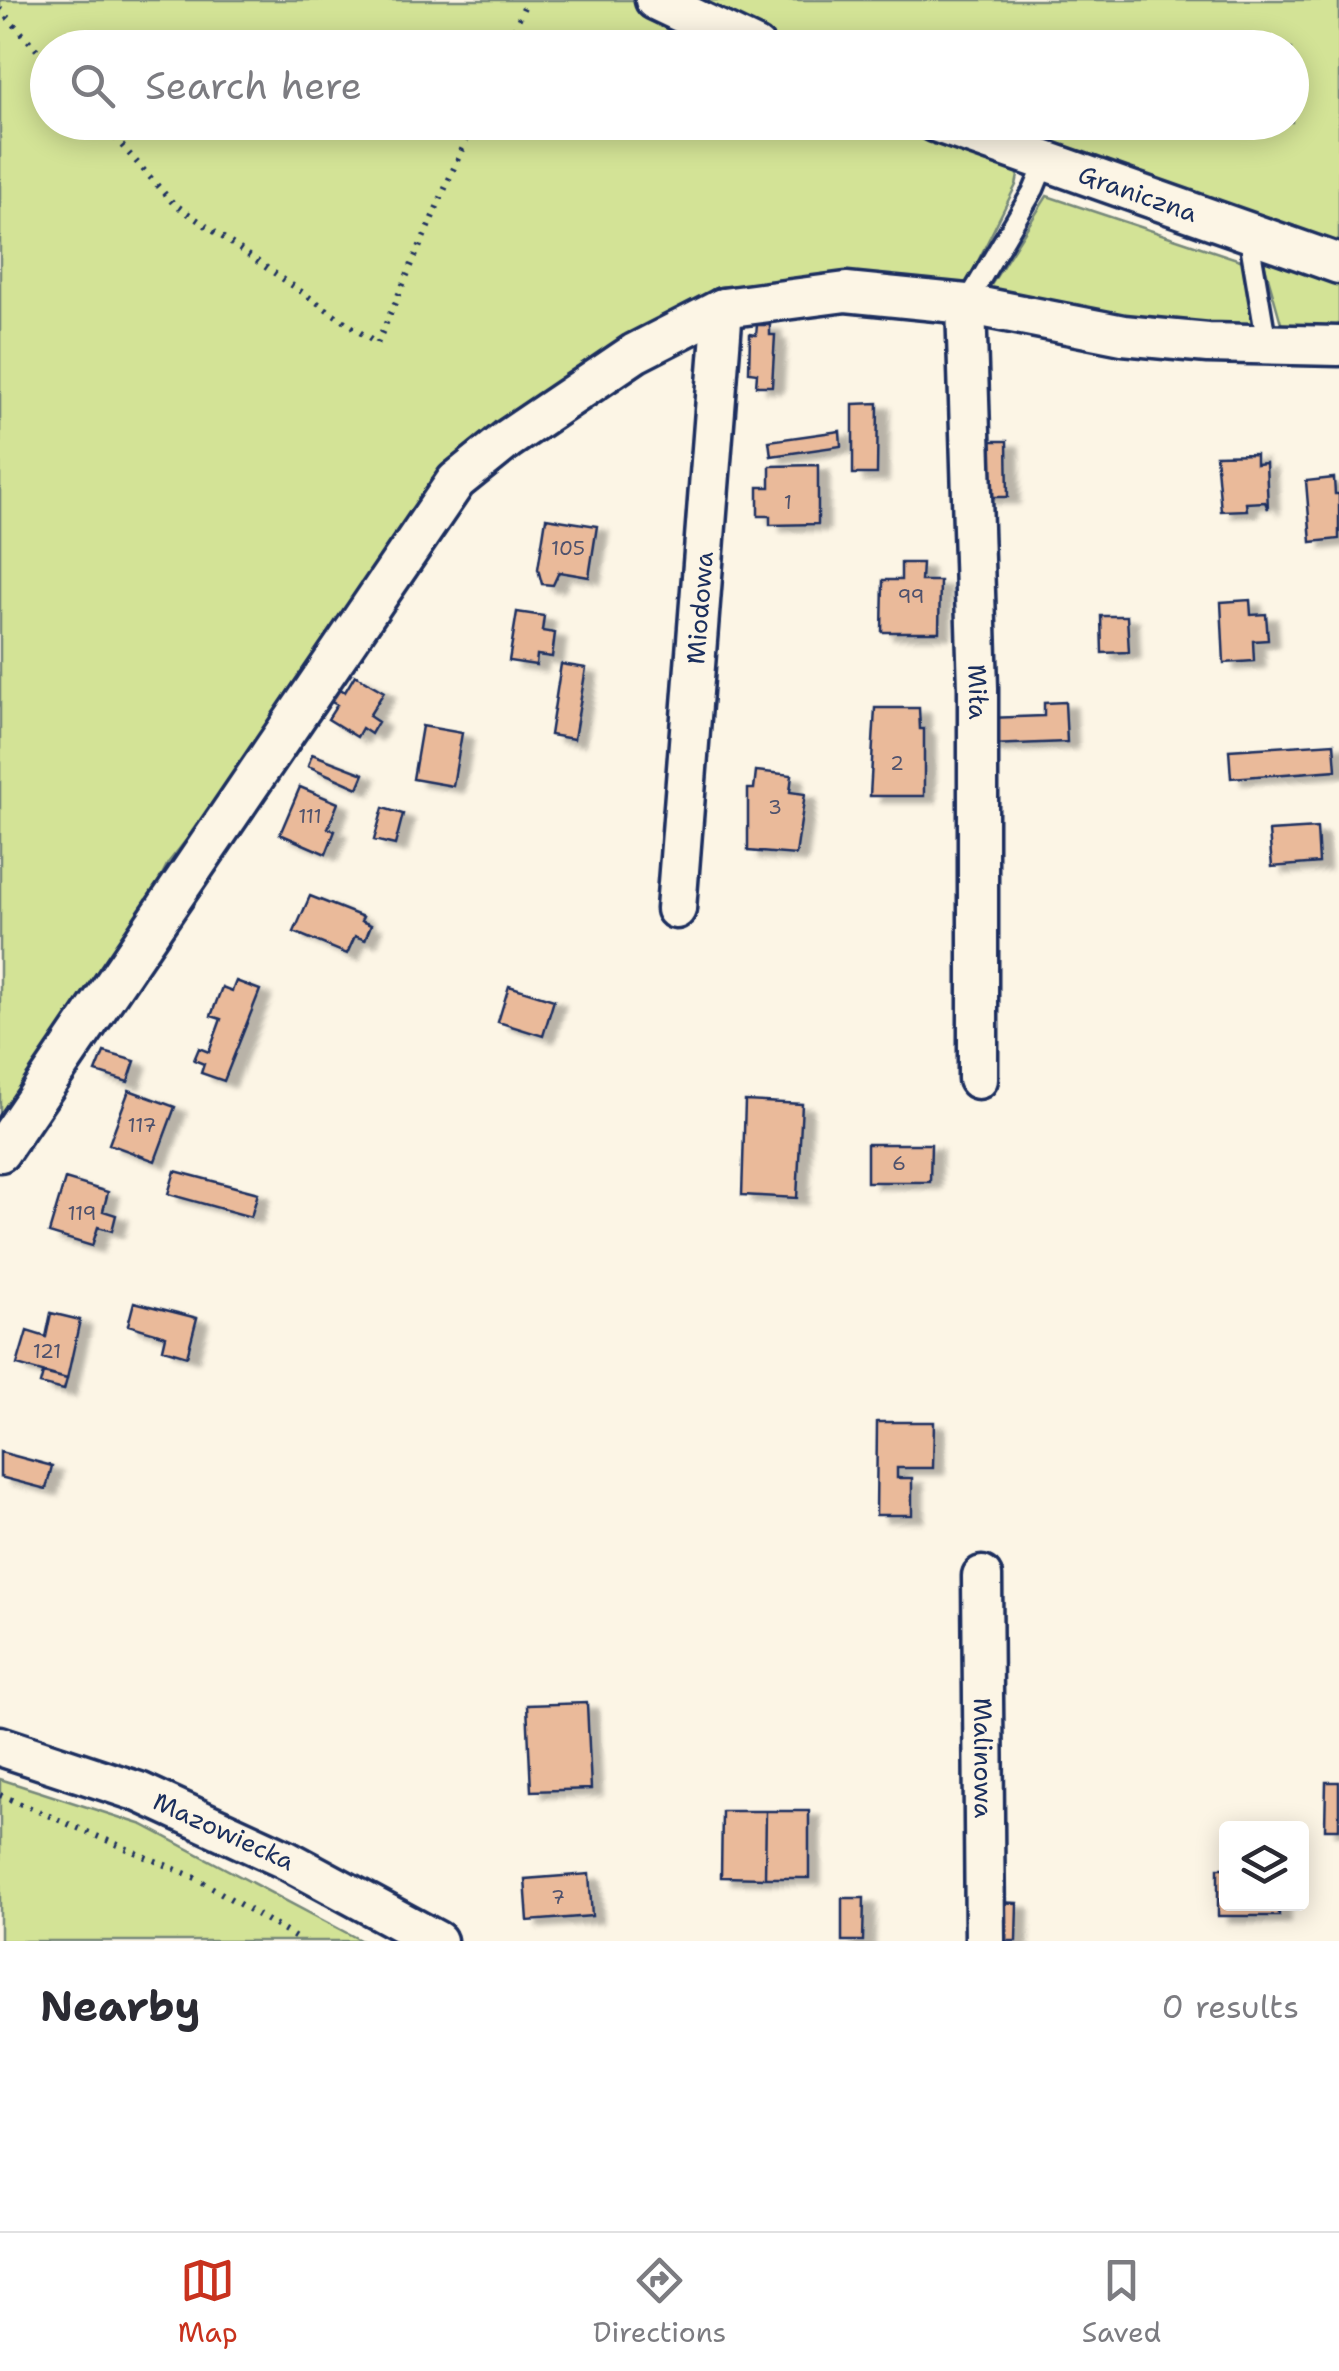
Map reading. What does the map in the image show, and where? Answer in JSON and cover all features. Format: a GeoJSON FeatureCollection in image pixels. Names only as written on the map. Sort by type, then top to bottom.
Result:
{"type":"FeatureCollection","features":[{"type":"Feature","properties":{"kind":"street"},"geometry":{"type":"LineString","coordinates":[[655,0],[718,30]]}},
{"type":"Feature","properties":{"kind":"street","name":"Graniczna"},"geometry":{"type":"LineString","coordinates":[[988,140],[1248,228],[1339,264]]}},
{"type":"Feature","properties":{"kind":"street"},"geometry":{"type":"LineString","coordinates":[[0,1152],[456,481],[508,439],[636,353],[723,308],[846,292],[966,304],[1122,335],[1339,346]]}},
{"type":"Feature","properties":{"kind":"street","name":"Miła"},"geometry":{"type":"LineString","coordinates":[[966,304],[978,688],[978,1079]]}},
{"type":"Feature","properties":{"kind":"street","name":"Miodowa"},"geometry":{"type":"LineString","coordinates":[[676,909],[723,308]]}},
{"type":"Feature","properties":{"kind":"street","name":"Malinowa"},"geometry":{"type":"LineString","coordinates":[[982,1576],[985,1941]]}},
{"type":"Feature","properties":{"kind":"street","name":"Mazowiecka"},"geometry":{"type":"LineString","coordinates":[[0,1746],[139,1792],[286,1859],[437,1941]]}},
{"type":"Feature","properties":{"kind":"lane"},"geometry":{"type":"LineString","coordinates":[[966,304],[1034,189],[1046,160]]}},
{"type":"Feature","properties":{"kind":"lane"},"geometry":{"type":"LineString","coordinates":[[1248,228],[1267,345]]}},
{"type":"Feature","properties":{"kind":"path"},"geometry":{"type":"LineString","coordinates":[[514,30],[527,0]]}},
{"type":"Feature","properties":{"kind":"path"},"geometry":{"type":"LineString","coordinates":[[0,9],[30,42]]}},
{"type":"Feature","properties":{"kind":"path"},"geometry":{"type":"LineString","coordinates":[[117,140],[173,204],[378,344],[466,140]]}},
{"type":"Feature","properties":{"kind":"path"},"geometry":{"type":"LineString","coordinates":[[0,1794],[196,1878],[301,1941]]}},
{"type":"Feature","properties":{"kind":"green space"},"geometry":{"type":"Polygon","coordinates":[[[0,0],[636,0],[699,30],[30,30],[30,140],[958,140],[1020,166],[1016,185],[965,287],[768,287],[531,406],[168,863],[130,938],[0,1123],[0,0]]]}},
{"type":"Feature","properties":{"kind":"green space"},"geometry":{"type":"Polygon","coordinates":[[[693,0],[1339,0],[1339,252],[1023,140],[1309,140],[1309,30],[757,30],[693,0]]]}},
{"type":"Feature","properties":{"kind":"green space"},"geometry":{"type":"Polygon","coordinates":[[[1047,196],[1243,261],[1256,333],[1179,333],[986,293],[1047,196]]]}},
{"type":"Feature","properties":{"kind":"green space"},"geometry":{"type":"Polygon","coordinates":[[[1257,238],[1339,273],[1339,330],[1283,330],[1257,238]]]}},
{"type":"Feature","properties":{"kind":"green space"},"geometry":{"type":"Polygon","coordinates":[[[0,1779],[143,1825],[362,1941],[0,1941],[0,1779]]]}},
{"type":"Feature","properties":{"kind":"building"},"geometry":{"type":"Polygon","coordinates":[[[757,325],[770,325],[770,335],[775,335],[772,386],[756,386],[757,373],[749,372],[750,334],[756,335],[757,325]]]}},
{"type":"Feature","properties":{"kind":"building"},"geometry":{"type":"Polygon","coordinates":[[[878,403],[877,474],[853,474],[853,404],[878,403]]]}},
{"type":"Feature","properties":{"kind":"building"},"geometry":{"type":"Polygon","coordinates":[[[840,431],[841,446],[771,456],[769,441],[840,431]]]}},
{"type":"Feature","properties":{"kind":"building"},"geometry":{"type":"Polygon","coordinates":[[[979,441],[1007,441],[1008,497],[981,497],[979,441]]]}},
{"type":"Feature","properties":{"kind":"building"},"geometry":{"type":"Polygon","coordinates":[[[1256,454],[1256,464],[1266,463],[1268,509],[1265,502],[1246,503],[1247,510],[1221,511],[1216,455],[1256,454]]]}},
{"type":"Feature","properties":{"kind":"building"},"geometry":{"type":"Polygon","coordinates":[[[818,465],[818,524],[770,525],[770,516],[758,516],[758,487],[770,487],[770,466],[818,465]]]}},
{"type":"Feature","properties":{"kind":"building"},"geometry":{"type":"Polygon","coordinates":[[[1334,478],[1335,494],[1339,494],[1339,539],[1311,542],[1306,481],[1334,478]]]}},
{"type":"Feature","properties":{"kind":"building"},"geometry":{"type":"Polygon","coordinates":[[[546,518],[597,526],[589,577],[559,572],[553,585],[542,584],[538,569],[546,518]]]}},
{"type":"Feature","properties":{"kind":"building"},"geometry":{"type":"Polygon","coordinates":[[[901,563],[922,563],[921,581],[940,581],[939,632],[882,632],[883,580],[901,580],[901,563]]]}},
{"type":"Feature","properties":{"kind":"building"},"geometry":{"type":"Polygon","coordinates":[[[1250,600],[1251,615],[1266,614],[1268,640],[1253,641],[1254,661],[1224,663],[1221,602],[1250,600]]]}},
{"type":"Feature","properties":{"kind":"building"},"geometry":{"type":"Polygon","coordinates":[[[517,612],[544,616],[542,631],[555,633],[552,657],[537,655],[536,665],[509,661],[517,612]]]}},
{"type":"Feature","properties":{"kind":"building"},"geometry":{"type":"Polygon","coordinates":[[[1101,616],[1127,616],[1129,652],[1102,653],[1101,616]]]}},
{"type":"Feature","properties":{"kind":"building"},"geometry":{"type":"Polygon","coordinates":[[[561,664],[586,668],[574,739],[550,735],[561,664]]]}},
{"type":"Feature","properties":{"kind":"building"},"geometry":{"type":"Polygon","coordinates":[[[355,675],[384,692],[369,716],[378,722],[371,734],[362,728],[357,737],[328,719],[337,705],[328,700],[336,686],[345,692],[355,675]]]}},
{"type":"Feature","properties":{"kind":"building"},"geometry":{"type":"Polygon","coordinates":[[[1065,702],[1067,742],[989,745],[988,718],[1044,716],[1044,703],[1065,702]]]}},
{"type":"Feature","properties":{"kind":"building"},"geometry":{"type":"Polygon","coordinates":[[[875,708],[919,708],[920,729],[924,729],[924,796],[870,796],[875,708]]]}},
{"type":"Feature","properties":{"kind":"building"},"geometry":{"type":"Polygon","coordinates":[[[422,726],[462,733],[453,786],[413,779],[422,726]]]}},
{"type":"Feature","properties":{"kind":"building"},"geometry":{"type":"Polygon","coordinates":[[[1334,743],[1336,770],[1231,778],[1229,750],[1334,743]]]}},
{"type":"Feature","properties":{"kind":"building"},"geometry":{"type":"Polygon","coordinates":[[[312,754],[364,774],[358,788],[308,766],[312,754]]]}},
{"type":"Feature","properties":{"kind":"building"},"geometry":{"type":"Polygon","coordinates":[[[756,771],[792,775],[790,792],[805,794],[796,855],[748,851],[748,789],[754,789],[756,771]]]}},
{"type":"Feature","properties":{"kind":"building"},"geometry":{"type":"Polygon","coordinates":[[[300,787],[338,803],[328,828],[335,831],[326,854],[280,834],[300,787]]]}},
{"type":"Feature","properties":{"kind":"building"},"geometry":{"type":"Polygon","coordinates":[[[383,808],[403,814],[395,845],[374,840],[383,808]]]}},
{"type":"Feature","properties":{"kind":"building"},"geometry":{"type":"Polygon","coordinates":[[[1317,828],[1319,863],[1272,867],[1269,831],[1317,828]]]}},
{"type":"Feature","properties":{"kind":"building"},"geometry":{"type":"Polygon","coordinates":[[[310,896],[363,917],[361,921],[371,925],[365,940],[355,936],[347,954],[294,932],[310,896]]]}},
{"type":"Feature","properties":{"kind":"building"},"geometry":{"type":"Polygon","coordinates":[[[236,981],[260,990],[224,1081],[201,1073],[204,1064],[194,1060],[199,1048],[209,1052],[221,1019],[211,1016],[222,987],[232,991],[236,981]]]}},
{"type":"Feature","properties":{"kind":"building"},"geometry":{"type":"Polygon","coordinates":[[[509,986],[554,1000],[543,1036],[498,1022],[509,986]]]}},
{"type":"Feature","properties":{"kind":"building"},"geometry":{"type":"Polygon","coordinates":[[[104,1052],[135,1061],[128,1082],[96,1072],[104,1052]]]}},
{"type":"Feature","properties":{"kind":"building"},"geometry":{"type":"Polygon","coordinates":[[[129,1090],[175,1107],[155,1161],[109,1144],[129,1090]]]}},
{"type":"Feature","properties":{"kind":"building"},"geometry":{"type":"Polygon","coordinates":[[[745,1101],[802,1104],[797,1198],[742,1195],[745,1101]]]}},
{"type":"Feature","properties":{"kind":"building"},"geometry":{"type":"Polygon","coordinates":[[[867,1144],[931,1144],[930,1182],[867,1182],[867,1144]]]}},
{"type":"Feature","properties":{"kind":"building"},"geometry":{"type":"Polygon","coordinates":[[[175,1171],[258,1193],[251,1217],[168,1194],[175,1171]]]}},
{"type":"Feature","properties":{"kind":"building"},"geometry":{"type":"Polygon","coordinates":[[[65,1179],[108,1192],[103,1211],[116,1215],[112,1231],[98,1227],[92,1246],[49,1233],[65,1179]]]}},
{"type":"Feature","properties":{"kind":"building"},"geometry":{"type":"Polygon","coordinates":[[[134,1302],[197,1318],[187,1356],[163,1349],[166,1336],[128,1325],[134,1302]]]}},
{"type":"Feature","properties":{"kind":"building"},"geometry":{"type":"Polygon","coordinates":[[[51,1313],[80,1320],[67,1379],[17,1365],[27,1331],[46,1337],[51,1313]]]}},
{"type":"Feature","properties":{"kind":"building"},"geometry":{"type":"Polygon","coordinates":[[[43,1373],[67,1379],[64,1390],[40,1384],[43,1373]]]}},
{"type":"Feature","properties":{"kind":"building"},"geometry":{"type":"Polygon","coordinates":[[[877,1422],[934,1422],[933,1468],[897,1468],[897,1478],[912,1478],[912,1515],[876,1515],[877,1422]]]}},
{"type":"Feature","properties":{"kind":"building"},"geometry":{"type":"Polygon","coordinates":[[[0,1452],[52,1466],[46,1489],[0,1477],[0,1452]]]}},
{"type":"Feature","properties":{"kind":"building"},"geometry":{"type":"Polygon","coordinates":[[[587,1703],[591,1789],[531,1791],[527,1705],[587,1703]]]}},
{"type":"Feature","properties":{"kind":"building"},"geometry":{"type":"Polygon","coordinates":[[[1326,1782],[1339,1782],[1339,1829],[1325,1829],[1326,1782]]]}},
{"type":"Feature","properties":{"kind":"building"},"geometry":{"type":"Polygon","coordinates":[[[722,1811],[766,1811],[765,1878],[721,1877],[722,1811]]]}},
{"type":"Feature","properties":{"kind":"building"},"geometry":{"type":"Polygon","coordinates":[[[766,1811],[809,1811],[809,1878],[765,1878],[766,1811]]]}},
{"type":"Feature","properties":{"kind":"building"},"geometry":{"type":"Polygon","coordinates":[[[1218,1868],[1219,1911],[1279,1911],[1279,1916],[1218,1916],[1218,1868]]]}},
{"type":"Feature","properties":{"kind":"building"},"geometry":{"type":"Polygon","coordinates":[[[589,1874],[592,1916],[528,1921],[525,1879],[589,1874]]]}},
{"type":"Feature","properties":{"kind":"building"},"geometry":{"type":"Polygon","coordinates":[[[842,1898],[864,1898],[863,1941],[842,1941],[842,1898]]]}},
{"type":"Feature","properties":{"kind":"building"},"geometry":{"type":"Polygon","coordinates":[[[995,1902],[1017,1903],[1016,1941],[993,1941],[995,1902]]]}}]}
